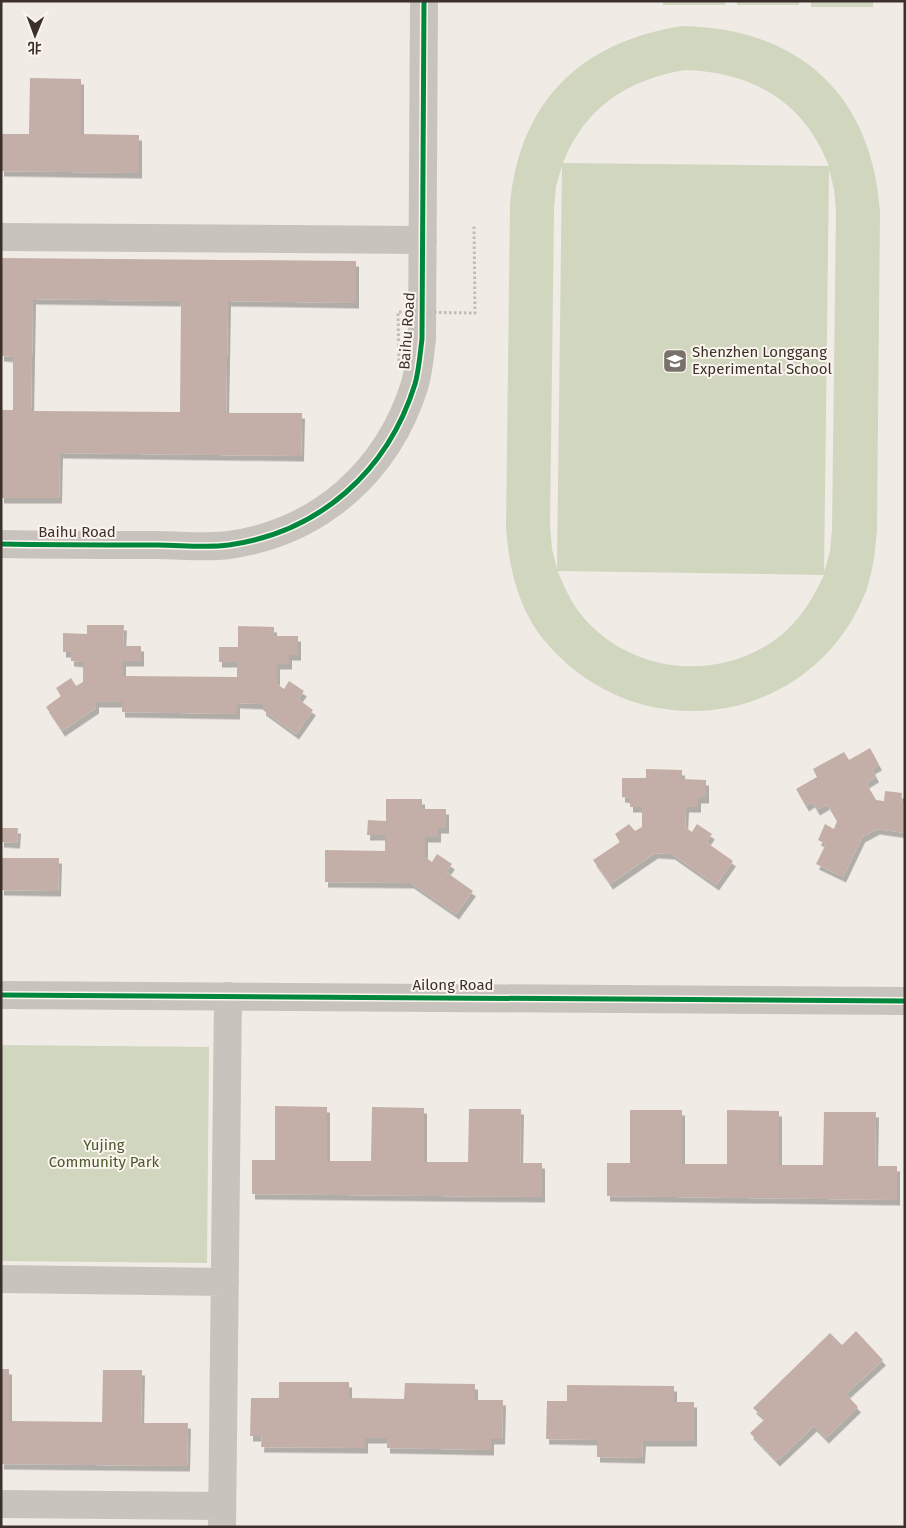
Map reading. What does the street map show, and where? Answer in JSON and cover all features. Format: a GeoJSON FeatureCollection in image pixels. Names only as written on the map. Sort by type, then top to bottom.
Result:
{"type":"FeatureCollection","features":[{"type":"Feature","properties":{"kind":"street","name":"Baihu Road"},"geometry":{"type":"LineString","coordinates":[[1,544],[228,545],[270,536],[311,518],[347,493],[377,461],[400,424],[416,382],[422,339],[424,1]]}},
{"type":"Feature","properties":{"kind":"street"},"geometry":{"type":"LineString","coordinates":[[1,237],[423,240]]}},
{"type":"Feature","properties":{"kind":"street","name":"Ailong Road"},"geometry":{"type":"LineString","coordinates":[[1,995],[905,1001]]}},
{"type":"Feature","properties":{"kind":"street"},"geometry":{"type":"LineString","coordinates":[[1,1504],[222,1516],[228,996]]}},
{"type":"Feature","properties":{"kind":"street"},"geometry":{"type":"LineString","coordinates":[[1,1279],[225,1282]]}},
{"type":"Feature","properties":{"kind":"path"},"geometry":{"type":"LineString","coordinates":[[399,366],[398,312],[475,313],[474,224]]}},
{"type":"Feature","properties":{"kind":"green space"},"geometry":{"type":"Polygon","coordinates":[[[663,1],[725,1],[725,5],[663,5],[663,1]]]}},
{"type":"Feature","properties":{"kind":"green space"},"geometry":{"type":"Polygon","coordinates":[[[737,1],[799,1],[799,5],[737,5],[737,1]]]}},
{"type":"Feature","properties":{"kind":"green space"},"geometry":{"type":"Polygon","coordinates":[[[811,1],[873,1],[873,7],[811,7],[811,1]]]}},
{"type":"Feature","properties":{"kind":"green space"},"geometry":{"type":"Polygon","coordinates":[[[682,26],[723,30],[761,39],[794,55],[822,75],[844,102],[862,133],[874,170],[880,211],[877,531],[866,591],[841,637],[806,672],[765,696],[720,709],[673,710],[626,699],[582,676],[544,640],[535,628],[516,587],[507,542],[510,206],[516,169],[526,136],[541,108],[561,83],[585,63],[613,46],[646,34],[682,26]],[[685,70],[664,75],[627,89],[610,99],[583,126],[572,143],[563,163],[829,166],[818,143],[805,124],[773,94],[753,84],[709,72],[685,70]],[[562,166],[556,186],[554,209],[550,525],[552,549],[557,569],[562,166]],[[829,169],[824,572],[830,552],[832,529],[836,212],[834,189],[829,169]],[[558,571],[579,612],[600,633],[624,650],[650,660],[678,666],[707,666],[735,660],[762,648],[786,631],[808,605],[824,575],[558,571]]]}},
{"type":"Feature","properties":{"kind":"green space","name":"Yujing Community Park"},"geometry":{"type":"Polygon","coordinates":[[[1,1045],[209,1047],[207,1263],[1,1261],[1,1045]]]}},
{"type":"Feature","properties":{"kind":"building"},"geometry":{"type":"Polygon","coordinates":[[[30,78],[81,79],[81,134],[139,135],[139,173],[1,171],[1,134],[29,134],[30,78]]]}},
{"type":"Feature","properties":{"kind":"building"},"geometry":{"type":"Polygon","coordinates":[[[1,258],[356,261],[356,303],[228,301],[226,413],[302,413],[301,456],[60,453],[59,498],[1,498],[1,410],[13,410],[13,357],[1,356],[1,258]],[[33,299],[31,411],[180,412],[181,301],[33,299]]]}},
{"type":"Feature","properties":{"kind":"building"},"geometry":{"type":"Polygon","coordinates":[[[87,625],[124,625],[123,646],[141,646],[141,661],[123,661],[123,676],[237,677],[237,662],[219,662],[219,647],[238,647],[238,626],[274,627],[274,636],[298,636],[298,655],[289,655],[289,664],[277,664],[277,684],[284,689],[289,681],[304,691],[298,699],[313,710],[296,734],[263,710],[263,704],[237,703],[237,714],[122,712],[122,702],[96,702],[96,708],[62,731],[46,707],[61,696],[56,688],[71,678],[76,686],[83,682],[83,662],[71,661],[71,652],[63,652],[63,633],[87,634],[87,625]]]}},
{"type":"Feature","properties":{"kind":"building"},"geometry":{"type":"Polygon","coordinates":[[[870,748],[879,765],[872,769],[876,777],[866,783],[876,800],[884,801],[885,791],[902,793],[901,803],[905,803],[905,833],[877,829],[862,837],[843,877],[816,864],[826,844],[818,840],[825,824],[834,829],[837,821],[827,804],[817,810],[812,802],[806,806],[796,789],[817,777],[813,769],[844,752],[849,760],[870,748]]]}},
{"type":"Feature","properties":{"kind":"building"},"geometry":{"type":"Polygon","coordinates":[[[646,769],[682,770],[682,779],[706,780],[706,798],[698,798],[698,807],[686,807],[685,827],[692,832],[697,824],[712,834],[706,842],[733,861],[716,885],[672,854],[655,853],[610,884],[593,860],[620,842],[615,834],[629,824],[635,831],[642,827],[642,807],[630,807],[630,798],[622,797],[622,778],[646,778],[646,769]]]}},
{"type":"Feature","properties":{"kind":"building"},"geometry":{"type":"Polygon","coordinates":[[[386,799],[422,799],[422,809],[446,809],[446,828],[438,828],[438,837],[425,837],[425,857],[432,862],[437,854],[452,864],[446,872],[473,891],[456,914],[411,883],[325,882],[325,850],[385,851],[385,835],[367,835],[368,820],[386,821],[386,799]]]}},
{"type":"Feature","properties":{"kind":"building"},"geometry":{"type":"Polygon","coordinates":[[[1,828],[18,828],[17,843],[1,842],[1,828]]]}},
{"type":"Feature","properties":{"kind":"building"},"geometry":{"type":"Polygon","coordinates":[[[1,858],[59,858],[58,891],[1,890],[1,858]]]}},
{"type":"Feature","properties":{"kind":"building"},"geometry":{"type":"Polygon","coordinates":[[[275,1106],[327,1107],[327,1161],[371,1161],[372,1107],[424,1108],[424,1162],[468,1162],[469,1109],[521,1109],[520,1163],[542,1163],[542,1197],[252,1194],[252,1160],[275,1160],[275,1106]]]}},
{"type":"Feature","properties":{"kind":"building"},"geometry":{"type":"Polygon","coordinates":[[[630,1110],[682,1110],[682,1164],[727,1164],[727,1110],[779,1111],[779,1165],[823,1165],[824,1112],[876,1112],[875,1166],[897,1166],[897,1200],[607,1196],[607,1163],[630,1163],[630,1110]]]}},
{"type":"Feature","properties":{"kind":"building"},"geometry":{"type":"Polygon","coordinates":[[[856,1331],[883,1360],[846,1394],[858,1407],[826,1438],[814,1426],[777,1461],[750,1433],[765,1419],[753,1408],[830,1333],[842,1345],[856,1331]]]}},
{"type":"Feature","properties":{"kind":"building"},"geometry":{"type":"Polygon","coordinates":[[[1,1369],[9,1369],[9,1421],[102,1422],[103,1370],[142,1370],[141,1423],[188,1423],[187,1466],[1,1464],[1,1369]]]}},
{"type":"Feature","properties":{"kind":"building"},"geometry":{"type":"Polygon","coordinates":[[[279,1382],[349,1382],[349,1398],[404,1399],[405,1383],[475,1384],[475,1400],[503,1400],[502,1439],[491,1439],[491,1450],[387,1448],[387,1438],[365,1438],[365,1448],[261,1447],[262,1436],[250,1436],[251,1398],[279,1398],[279,1382]]]}},
{"type":"Feature","properties":{"kind":"building"},"geometry":{"type":"Polygon","coordinates":[[[567,1385],[674,1386],[674,1402],[694,1402],[694,1441],[643,1441],[642,1458],[597,1457],[597,1440],[546,1439],[547,1401],[567,1401],[567,1385]]]}},
{"type":"Feature","properties":{"kind":"cycle path"},"geometry":{"type":"LineString","coordinates":[[1,544],[229,545],[262,538],[293,527],[321,511],[346,492],[368,470],[387,444],[403,415],[415,384],[422,339],[424,1]]}},
{"type":"Feature","properties":{"kind":"cycle path"},"geometry":{"type":"LineString","coordinates":[[1,995],[905,1001]]}},
{"type":"Feature","properties":{"kind":"place","name":"Shenzhen Longgang Experimental School"},"geometry":{"type":"Point","coordinates":[675,361]}}]}
